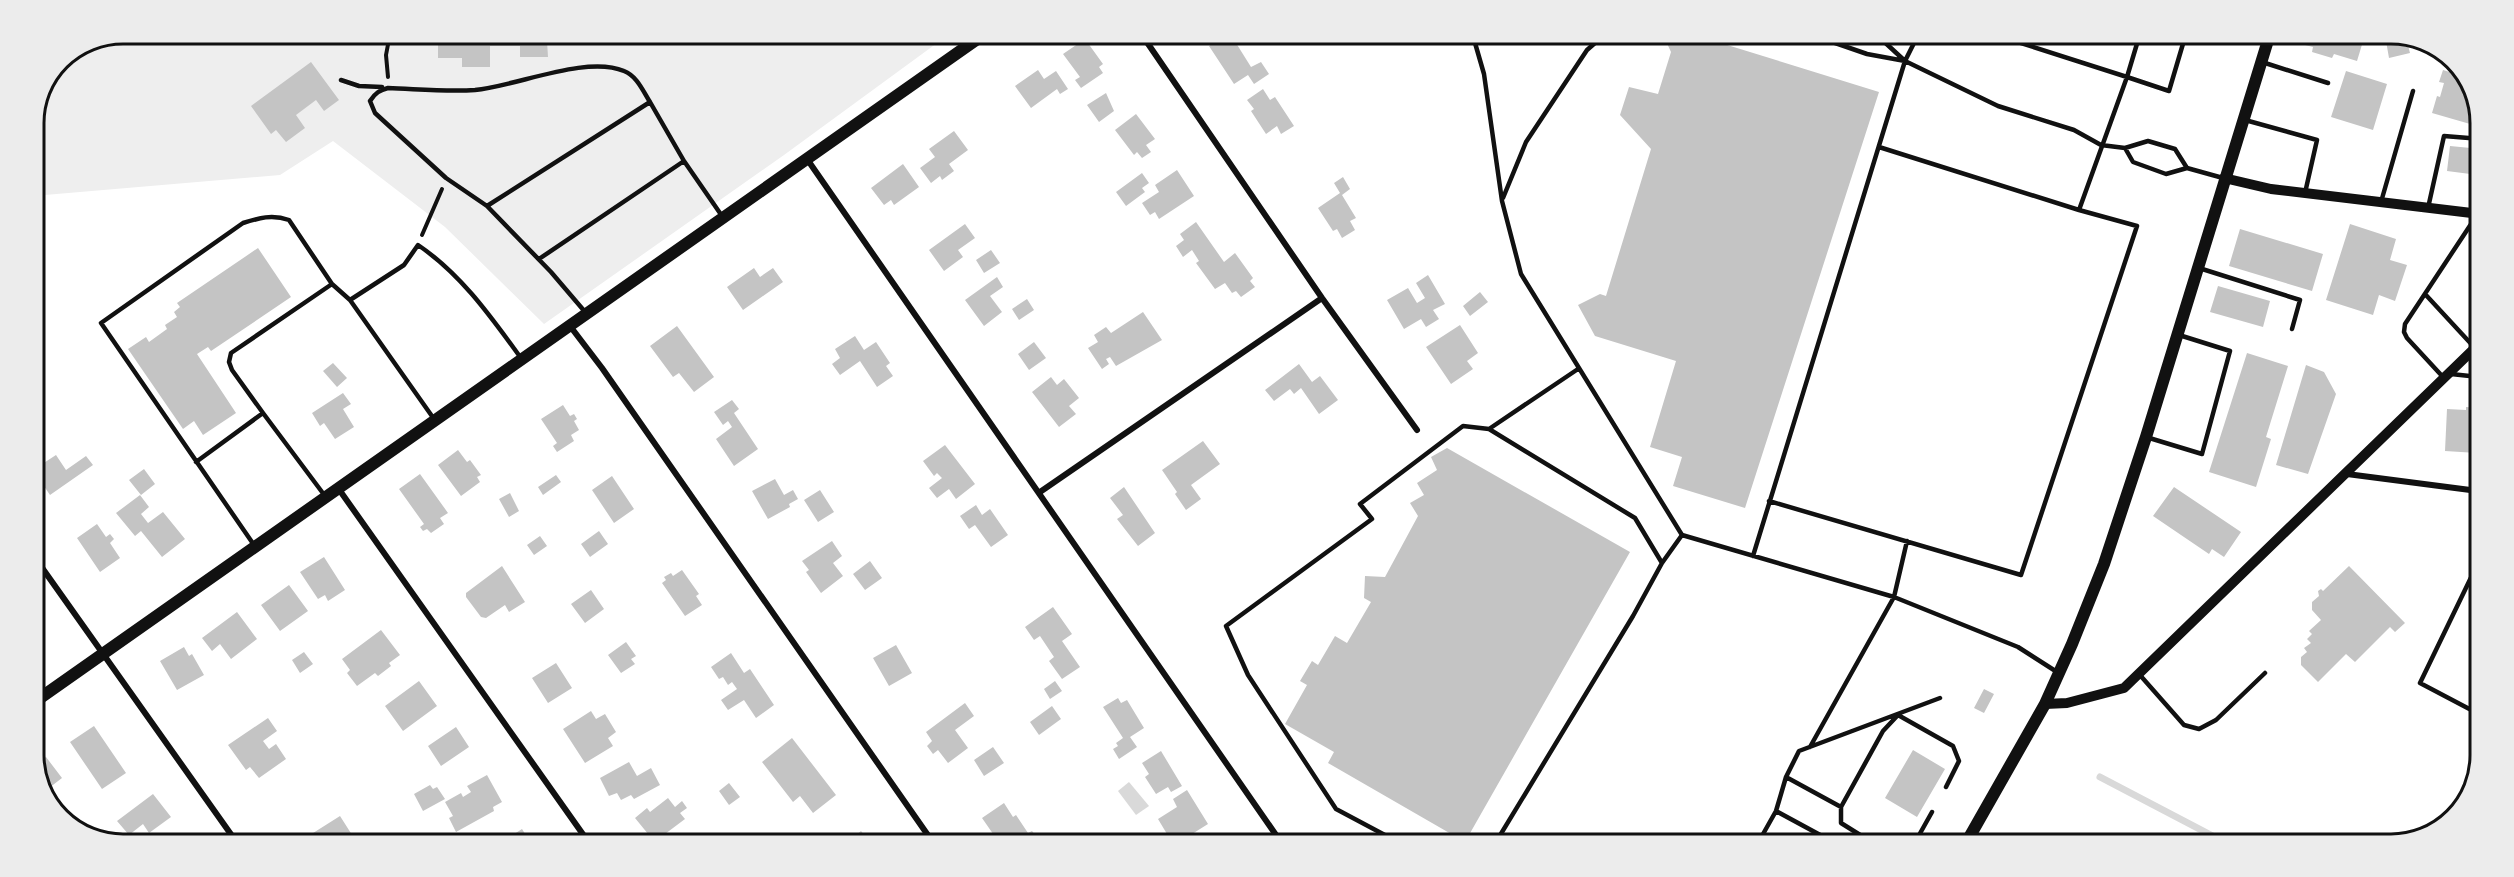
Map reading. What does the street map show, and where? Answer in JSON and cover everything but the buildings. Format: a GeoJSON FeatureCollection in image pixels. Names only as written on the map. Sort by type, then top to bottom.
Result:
{"type":"FeatureCollection","features":[{"type":"Feature","properties":{"kind":"main road"},"geometry":{"type":"LineString","coordinates":[[44,695],[254,545],[972,43]]}},
{"type":"Feature","properties":{"kind":"main road"},"geometry":{"type":"LineString","coordinates":[[1971,834],[2059,674],[2104,564],[2146,437],[2267,43]]}},
{"type":"Feature","properties":{"kind":"street"},"geometry":{"type":"LineString","coordinates":[[1147,43],[1322,298],[1417,430]]}},
{"type":"Feature","properties":{"kind":"street"},"geometry":{"type":"LineString","coordinates":[[807,158],[1275,834]]}},
{"type":"Feature","properties":{"kind":"street"},"geometry":{"type":"LineString","coordinates":[[2224,178],[2271,189],[2470,213]]}},
{"type":"Feature","properties":{"kind":"street"},"geometry":{"type":"LineString","coordinates":[[1040,492],[1322,298]]}},
{"type":"Feature","properties":{"kind":"street"},"geometry":{"type":"LineString","coordinates":[[570,326],[609,378],[927,834]]}},
{"type":"Feature","properties":{"kind":"street"},"geometry":{"type":"LineString","coordinates":[[2044,704],[2067,703],[2124,688],[2470,353]]}},
{"type":"Feature","properties":{"kind":"street"},"geometry":{"type":"LineString","coordinates":[[2347,474],[2470,490]]}},
{"type":"Feature","properties":{"kind":"street"},"geometry":{"type":"LineString","coordinates":[[337,487],[583,834]]}},
{"type":"Feature","properties":{"kind":"street"},"geometry":{"type":"LineString","coordinates":[[44,570],[231,834]]}},
{"type":"Feature","properties":{"kind":"lane"},"geometry":{"type":"LineString","coordinates":[[1475,43],[1484,74],[1502,201],[1521,274],[1682,535],[1894,597],[2018,647],[2059,674]]}},
{"type":"Feature","properties":{"kind":"lane"},"geometry":{"type":"LineString","coordinates":[[1502,201],[1526,142],[1587,50],[1595,43]]}},
{"type":"Feature","properties":{"kind":"lane"},"geometry":{"type":"LineString","coordinates":[[1835,43],[1867,54],[1905,61],[1998,106],[2074,130],[2101,145],[2125,148],[2148,141],[2175,149],[2187,168]]}},
{"type":"Feature","properties":{"kind":"lane"},"geometry":{"type":"LineString","coordinates":[[1886,43],[1905,61]]}},
{"type":"Feature","properties":{"kind":"lane"},"geometry":{"type":"LineString","coordinates":[[1753,556],[1905,61],[1914,43]]}},
{"type":"Feature","properties":{"kind":"lane"},"geometry":{"type":"LineString","coordinates":[[2021,43],[2169,91],[2183,43]]}},
{"type":"Feature","properties":{"kind":"lane"},"geometry":{"type":"LineString","coordinates":[[2079,210],[2137,43]]}},
{"type":"Feature","properties":{"kind":"lane"},"geometry":{"type":"LineString","coordinates":[[2262,62],[2328,83]]}},
{"type":"Feature","properties":{"kind":"lane"},"geometry":{"type":"LineString","coordinates":[[341,80],[359,86],[474,90],[520,82],[560,71],[596,67],[617,68],[632,75],[684,161],[723,218]]}},
{"type":"Feature","properties":{"kind":"lane"},"geometry":{"type":"LineString","coordinates":[[388,88],[373,96],[370,101],[371,107],[447,178],[487,206],[586,314]]}},
{"type":"Feature","properties":{"kind":"lane"},"geometry":{"type":"LineString","coordinates":[[2380,202],[2413,91]]}},
{"type":"Feature","properties":{"kind":"lane"},"geometry":{"type":"LineString","coordinates":[[487,206],[650,102]]}},
{"type":"Feature","properties":{"kind":"lane"},"geometry":{"type":"LineString","coordinates":[[2244,120],[2317,140],[2305,193]]}},
{"type":"Feature","properties":{"kind":"lane"},"geometry":{"type":"LineString","coordinates":[[2428,208],[2444,136],[2470,138]]}},
{"type":"Feature","properties":{"kind":"lane"},"geometry":{"type":"LineString","coordinates":[[1770,501],[2021,575],[2136,226],[1879,147]]}},
{"type":"Feature","properties":{"kind":"lane"},"geometry":{"type":"LineString","coordinates":[[2125,148],[2133,162],[2166,174],[2187,168],[2224,178]]}},
{"type":"Feature","properties":{"kind":"lane"},"geometry":{"type":"LineString","coordinates":[[538,259],[684,161]]}},
{"type":"Feature","properties":{"kind":"lane"},"geometry":{"type":"LineString","coordinates":[[254,545],[101,323],[243,223],[261,217],[278,216],[289,220],[332,284],[350,300],[435,420]]}},
{"type":"Feature","properties":{"kind":"lane"},"geometry":{"type":"LineString","coordinates":[[2470,227],[2405,324],[2404,332],[2407,338],[2448,376],[2470,377]]}},
{"type":"Feature","properties":{"kind":"lane"},"geometry":{"type":"LineString","coordinates":[[350,300],[404,265],[418,245],[439,259],[482,304],[521,358]]}},
{"type":"Feature","properties":{"kind":"lane"},"geometry":{"type":"LineString","coordinates":[[2197,267],[2300,300],[2292,329]]}},
{"type":"Feature","properties":{"kind":"lane"},"geometry":{"type":"LineString","coordinates":[[326,496],[232,370],[229,362],[231,354],[332,284]]}},
{"type":"Feature","properties":{"kind":"lane"},"geometry":{"type":"LineString","coordinates":[[2425,294],[2470,339]]}},
{"type":"Feature","properties":{"kind":"lane"},"geometry":{"type":"LineString","coordinates":[[2146,437],[2202,454],[2230,351],[2176,334]]}},
{"type":"Feature","properties":{"kind":"lane"},"geometry":{"type":"LineString","coordinates":[[1489,429],[1578,369]]}},
{"type":"Feature","properties":{"kind":"lane"},"geometry":{"type":"LineString","coordinates":[[196,462],[263,412]]}},
{"type":"Feature","properties":{"kind":"lane"},"geometry":{"type":"LineString","coordinates":[[1383,834],[1336,809],[1248,675],[1226,626],[1372,519],[1360,504],[1463,426],[1489,429],[1635,518],[1662,564]]}},
{"type":"Feature","properties":{"kind":"lane"},"geometry":{"type":"LineString","coordinates":[[1501,834],[1662,564],[1682,535]]}},
{"type":"Feature","properties":{"kind":"lane"},"geometry":{"type":"LineString","coordinates":[[1810,747],[1894,597],[1907,541]]}},
{"type":"Feature","properties":{"kind":"lane"},"geometry":{"type":"LineString","coordinates":[[2470,579],[2420,683],[2470,710]]}},
{"type":"Feature","properties":{"kind":"lane"},"geometry":{"type":"LineString","coordinates":[[2139,674],[2184,725],[2199,729],[2216,720],[2265,673]]}},
{"type":"Feature","properties":{"kind":"lane"},"geometry":{"type":"LineString","coordinates":[[1763,834],[1776,811],[1786,777],[1799,751],[1940,698]]}},
{"type":"Feature","properties":{"kind":"lane"},"geometry":{"type":"LineString","coordinates":[[1898,715],[1953,746],[1959,761],[1946,787]]}},
{"type":"Feature","properties":{"kind":"lane"},"geometry":{"type":"LineString","coordinates":[[1859,834],[1841,823],[1841,807],[1883,731],[1898,715]]}},
{"type":"Feature","properties":{"kind":"lane"},"geometry":{"type":"LineString","coordinates":[[1786,777],[1841,807]]}},
{"type":"Feature","properties":{"kind":"lane"},"geometry":{"type":"LineString","coordinates":[[1776,811],[1818,834]]}},
{"type":"Feature","properties":{"kind":"lane"},"geometry":{"type":"LineString","coordinates":[[1920,834],[1932,812]]}},
{"type":"Feature","properties":{"kind":"path"},"geometry":{"type":"LineString","coordinates":[[388,43],[386,55],[388,88]]}},
{"type":"Feature","properties":{"kind":"path"},"geometry":{"type":"LineString","coordinates":[[418,245],[447,178]]}},
{"type":"Feature","properties":{"kind":"shaded area"},"geometry":{"type":"Polygon","coordinates":[[[122,43],[937,43],[784,155],[544,324],[445,227],[333,141],[280,175],[43,195],[45,107],[57,79],[79,57],[107,45],[122,43]]]}},
{"type":"Feature","properties":{"kind":"shaded area"},"geometry":{"type":"Polygon","coordinates":[[[1129,782],[1149,806],[1136,815],[1118,791],[1129,782]]]}},
{"type":"Feature","properties":{"kind":"waterway"},"geometry":{"type":"LineString","coordinates":[[2100,777],[2209,834]]}}]}
